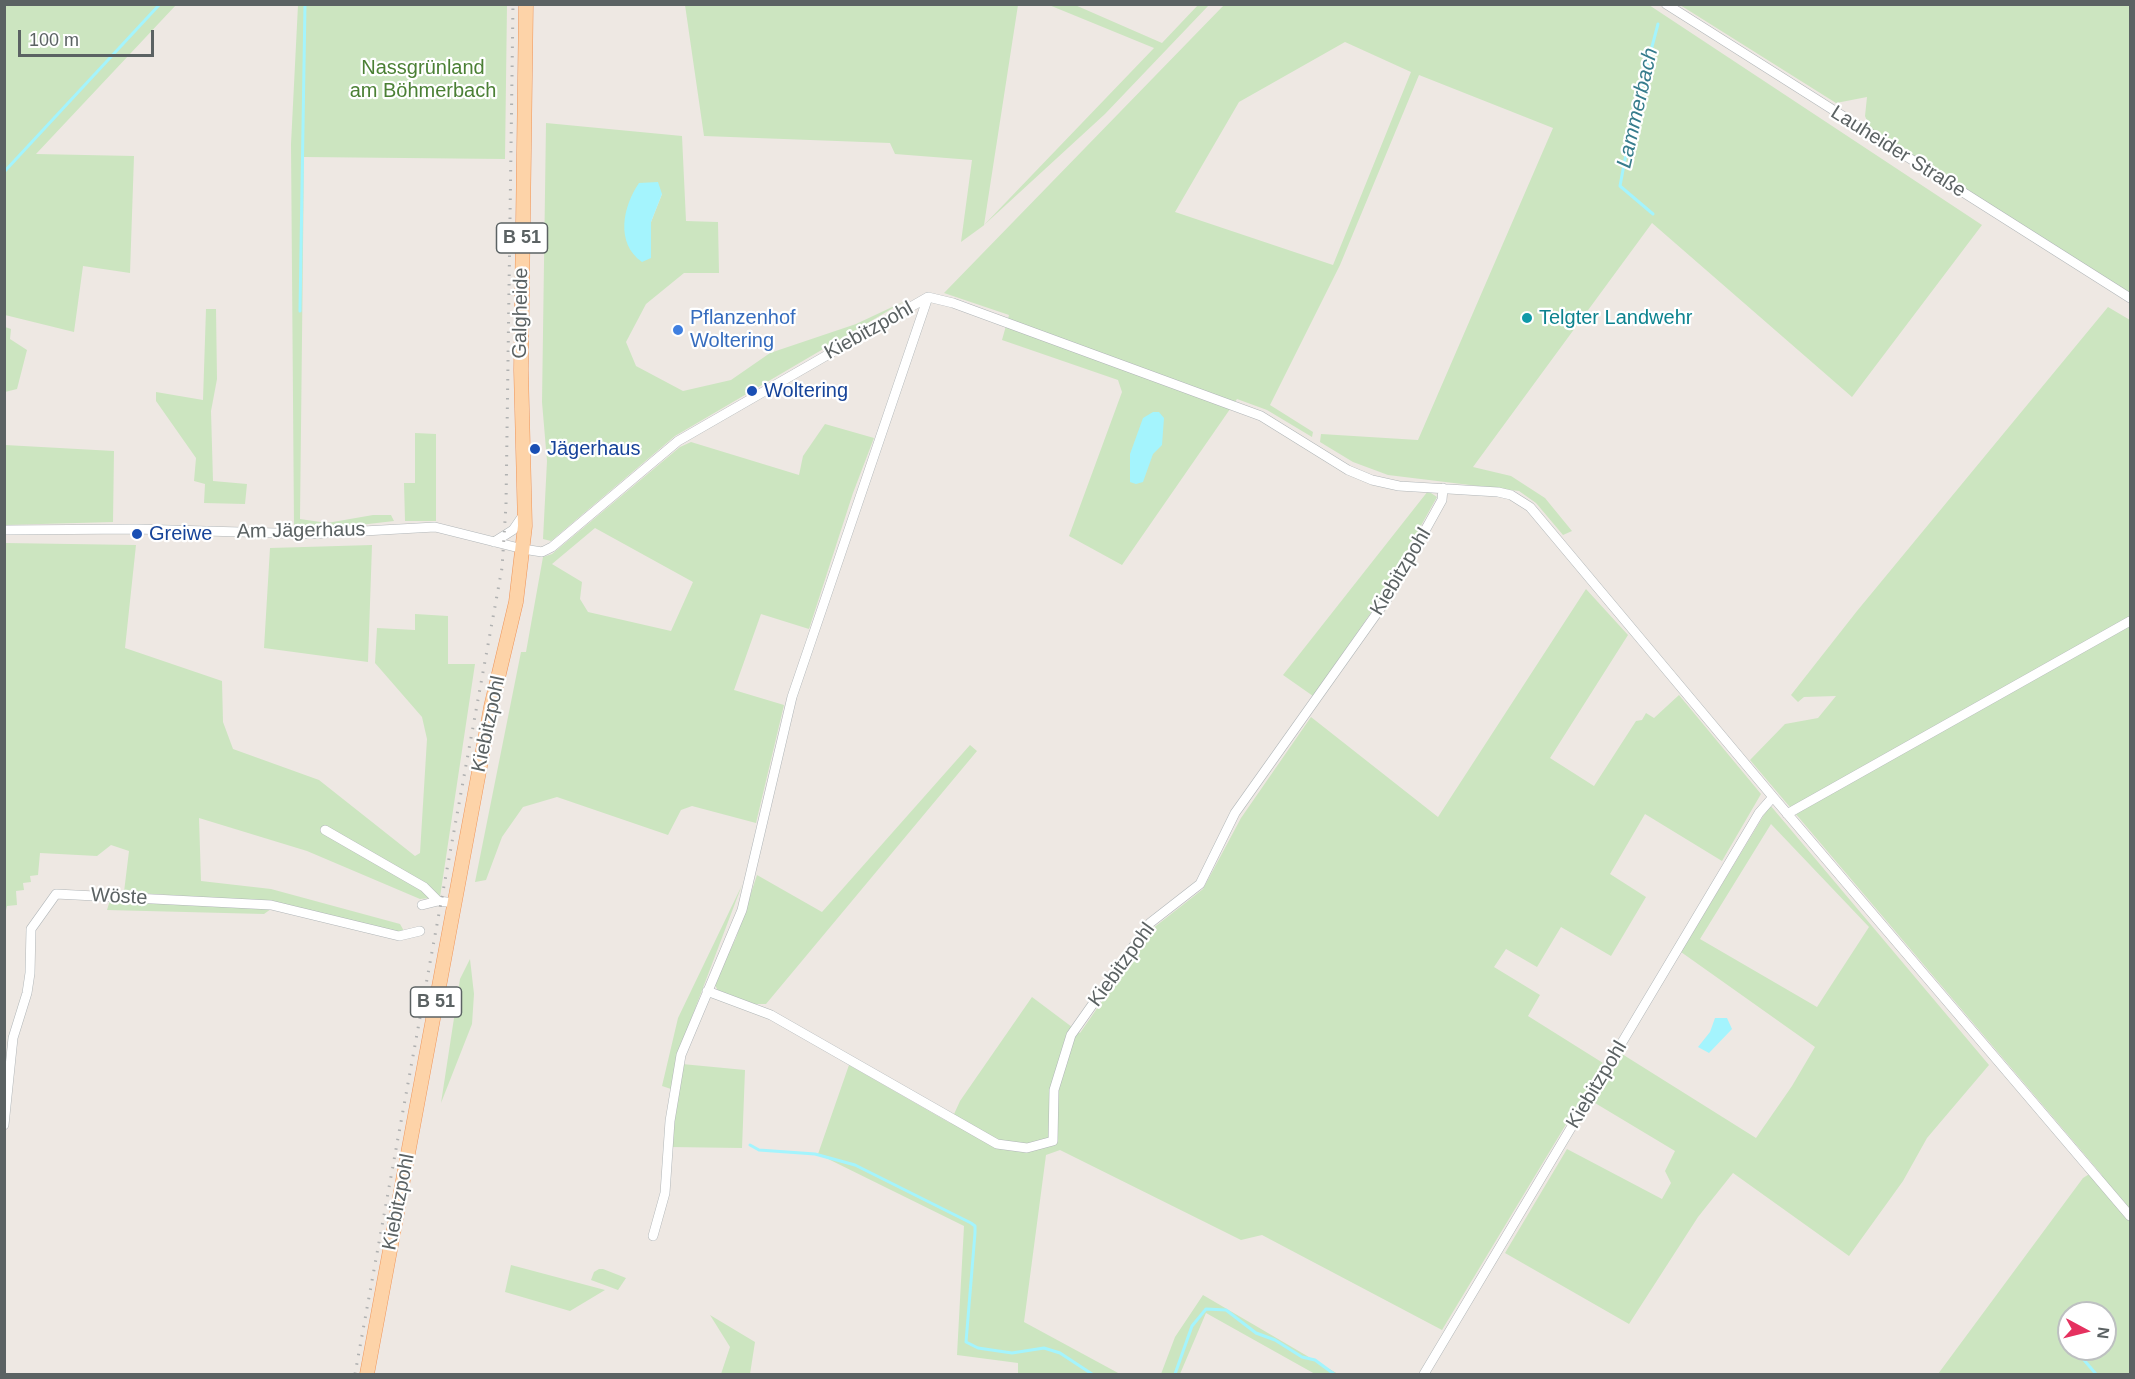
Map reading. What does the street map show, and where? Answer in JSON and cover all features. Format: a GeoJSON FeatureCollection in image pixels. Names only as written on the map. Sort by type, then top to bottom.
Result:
{"type":"FeatureCollection","features":[{"type":"Feature","properties":{"kind":"main road","name":"Galgheide"},"geometry":{"type":"LineString","coordinates":[[523,549],[525,513],[520,370],[526,4]]}},
{"type":"Feature","properties":{"kind":"main road","name":"Kiebitzpohl"},"geometry":{"type":"LineString","coordinates":[[367,1374],[491,707],[516,602],[523,549]]}},
{"type":"Feature","properties":{"kind":"street","name":"Lauheider Straße"},"geometry":{"type":"LineString","coordinates":[[1666,4],[2130,298]]}},
{"type":"Feature","properties":{"kind":"street","name":"Kiebitzpohl"},"geometry":{"type":"LineString","coordinates":[[653,1236],[665,1193],[670,1121],[681,1055],[730,941],[745,899],[792,697],[928,297]]}},
{"type":"Feature","properties":{"kind":"street","name":"Kiebitzpohl"},"geometry":{"type":"LineString","coordinates":[[523,549],[542,552],[552,547],[678,441],[928,297],[953,303],[1250,412],[1348,470],[1372,480],[1399,486],[1498,492],[1511,495],[1530,507],[1787,814],[2130,1216]]}},
{"type":"Feature","properties":{"kind":"street","name":"Kiebitzpohl"},"geometry":{"type":"LineString","coordinates":[[707,991],[771,1015],[997,1144],[1027,1148],[1053,1141],[1054,1090],[1071,1035],[1150,923],[1200,884],[1235,813],[1387,599],[1442,500],[1443,488]]}},
{"type":"Feature","properties":{"kind":"street"},"geometry":{"type":"LineString","coordinates":[[494,542],[513,530],[525,513]]}},
{"type":"Feature","properties":{"kind":"street","name":"Am Jägerhaus"},"geometry":{"type":"LineString","coordinates":[[4,530],[136,529],[310,534],[435,526],[523,549]]}},
{"type":"Feature","properties":{"kind":"street"},"geometry":{"type":"LineString","coordinates":[[1787,814],[2130,621]]}},
{"type":"Feature","properties":{"kind":"street","name":"Kiebitzpohl"},"geometry":{"type":"LineString","coordinates":[[1424,1374],[1760,813],[1773,797]]}},
{"type":"Feature","properties":{"kind":"street"},"geometry":{"type":"LineString","coordinates":[[325,830],[424,887],[438,902]]}},
{"type":"Feature","properties":{"kind":"street","name":"Wöste"},"geometry":{"type":"LineString","coordinates":[[4,1125],[11,1049],[30,973],[32,929],[56,894],[271,905],[399,936],[420,931]]}},
{"type":"Feature","properties":{"kind":"street"},"geometry":{"type":"LineString","coordinates":[[422,905],[438,902],[455,903]]}},
{"type":"Feature","properties":{"kind":"green space"},"geometry":{"type":"Polygon","coordinates":[[[4,5],[176,5],[36,154],[134,156],[130,273],[83,266],[74,332],[5,315],[4,5]]]}},
{"type":"Feature","properties":{"kind":"green space","name":"Nassgrünland am Böhmerbach"},"geometry":{"type":"Polygon","coordinates":[[[298,5],[507,5],[505,159],[304,157],[300,519],[327,523],[373,515],[391,515],[394,521],[334,528],[294,528],[291,144],[298,5]]]}},
{"type":"Feature","properties":{"kind":"green space"},"geometry":{"type":"Polygon","coordinates":[[[685,5],[1018,5],[984,225],[1154,48],[1049,5],[1075,5],[1162,43],[1198,5],[1209,5],[1105,114],[983,226],[961,242],[972,160],[895,154],[890,143],[704,136],[685,5]]]}},
{"type":"Feature","properties":{"kind":"green space"},"geometry":{"type":"Polygon","coordinates":[[[1224,5],[1649,5],[1982,225],[1852,397],[1652,223],[1473,467],[1511,476],[1545,498],[1572,531],[1563,535],[1536,503],[1519,491],[1388,475],[1353,462],[1320,442],[1321,434],[1418,440],[1553,128],[1419,75],[1340,265],[1270,405],[1313,432],[1312,437],[1267,410],[1237,399],[1122,565],[1069,536],[1122,392],[1118,380],[1002,340],[1009,315],[944,293],[1224,5]],[[1345,42],[1239,102],[1175,212],[1333,265],[1411,72],[1345,42]]]}},
{"type":"Feature","properties":{"kind":"green space"},"geometry":{"type":"Polygon","coordinates":[[[1680,5],[2130,5],[2130,294],[1870,128],[1865,116],[1867,97],[1836,103],[1680,5]]]}},
{"type":"Feature","properties":{"kind":"green space"},"geometry":{"type":"Polygon","coordinates":[[[546,123],[682,136],[686,221],[718,222],[719,273],[684,273],[646,304],[626,342],[636,366],[683,391],[731,380],[770,353],[856,324],[905,301],[675,436],[551,541],[543,539],[547,461],[542,402],[546,123]],[[639,183],[651,258],[651,222],[662,194],[639,183]]]}},
{"type":"Feature","properties":{"kind":"green space"},"geometry":{"type":"Polygon","coordinates":[[[2108,307],[2130,320],[2130,1374],[1938,1374],[2083,1178],[2094,1171],[2102,1175],[1750,760],[1785,724],[1818,718],[1836,696],[1804,697],[1798,702],[1791,695],[1857,611],[2108,307]]]}},
{"type":"Feature","properties":{"kind":"green space"},"geometry":{"type":"Polygon","coordinates":[[[206,309],[216,309],[217,379],[211,411],[213,481],[247,484],[245,504],[204,503],[205,484],[194,481],[196,458],[156,401],[156,392],[203,400],[206,309]]]}},
{"type":"Feature","properties":{"kind":"green space"},"geometry":{"type":"Polygon","coordinates":[[[5,327],[11,329],[10,339],[27,350],[17,389],[5,392],[5,327]]]}},
{"type":"Feature","properties":{"kind":"green space"},"geometry":{"type":"Polygon","coordinates":[[[825,424],[874,438],[853,493],[809,629],[761,614],[734,690],[784,705],[756,823],[692,806],[681,810],[668,835],[557,797],[523,807],[502,837],[486,880],[475,882],[521,652],[526,652],[543,557],[552,554],[680,447],[691,442],[799,475],[803,456],[825,424]],[[595,528],[552,564],[582,582],[580,599],[588,612],[671,631],[693,582],[595,528]]]}},
{"type":"Feature","properties":{"kind":"green space"},"geometry":{"type":"Polygon","coordinates":[[[415,433],[436,434],[436,521],[405,521],[404,483],[415,483],[415,433]]]}},
{"type":"Feature","properties":{"kind":"green space"},"geometry":{"type":"Polygon","coordinates":[[[5,445],[114,451],[113,522],[5,525],[5,445]]]}},
{"type":"Feature","properties":{"kind":"green space"},"geometry":{"type":"Polygon","coordinates":[[[1428,491],[1437,497],[1379,601],[1313,696],[1283,675],[1428,491]]]}},
{"type":"Feature","properties":{"kind":"green space"},"geometry":{"type":"Polygon","coordinates":[[[5,543],[136,545],[125,648],[222,681],[223,722],[233,749],[319,780],[415,856],[420,853],[427,739],[422,717],[375,663],[377,628],[415,630],[415,614],[448,616],[448,664],[475,664],[440,897],[420,899],[307,851],[199,818],[201,881],[271,889],[400,924],[404,931],[392,932],[272,902],[124,892],[129,851],[111,845],[97,856],[40,853],[38,875],[30,876],[31,882],[23,883],[24,890],[16,891],[17,905],[7,906],[5,915],[5,543]]]}},
{"type":"Feature","properties":{"kind":"green space"},"geometry":{"type":"Polygon","coordinates":[[[372,545],[368,662],[264,648],[270,548],[372,545]]]}},
{"type":"Feature","properties":{"kind":"green space"},"geometry":{"type":"Polygon","coordinates":[[[1586,589],[1628,635],[1550,758],[1594,786],[1636,721],[1642,720],[1646,713],[1654,718],[1679,695],[1761,794],[1722,861],[1645,814],[1610,874],[1646,897],[1611,956],[1561,927],[1537,967],[1506,949],[1494,967],[1540,995],[1528,1016],[1603,1063],[1442,1330],[1262,1235],[1241,1240],[1060,1150],[1046,1155],[1024,1322],[1120,1374],[1018,1374],[1018,1363],[957,1355],[964,1226],[818,1154],[849,1065],[950,1123],[960,1101],[1032,997],[1080,1033],[1152,929],[1203,889],[1241,818],[1311,717],[1438,817],[1586,589]]]}},
{"type":"Feature","properties":{"kind":"green space"},"geometry":{"type":"Polygon","coordinates":[[[970,745],[977,751],[766,1004],[752,1004],[718,991],[714,983],[736,938],[757,875],[822,912],[970,745]]]}},
{"type":"Feature","properties":{"kind":"green space"},"geometry":{"type":"Polygon","coordinates":[[[1770,805],[1989,1065],[1927,1138],[1903,1181],[1849,1256],[1733,1173],[1698,1217],[1629,1324],[1505,1253],[1567,1149],[1662,1199],[1671,1183],[1665,1171],[1675,1151],[1595,1103],[1622,1054],[1756,1138],[1792,1086],[1815,1047],[1681,952],[1770,805]],[[1771,824],[1700,939],[1817,1007],[1869,927],[1771,824]]]}},
{"type":"Feature","properties":{"kind":"green space"},"geometry":{"type":"Polygon","coordinates":[[[742,885],[679,1051],[671,1089],[662,1086],[678,1018],[742,885]]]}},
{"type":"Feature","properties":{"kind":"green space"},"geometry":{"type":"Polygon","coordinates":[[[110,900],[271,909],[264,914],[107,910],[110,900]]]}},
{"type":"Feature","properties":{"kind":"green space"},"geometry":{"type":"Polygon","coordinates":[[[470,959],[474,994],[472,1024],[441,1103],[460,979],[470,959]]]}},
{"type":"Feature","properties":{"kind":"green space"},"geometry":{"type":"Polygon","coordinates":[[[682,1064],[745,1070],[742,1148],[670,1147],[682,1064]]]}},
{"type":"Feature","properties":{"kind":"green space"},"geometry":{"type":"Polygon","coordinates":[[[511,1265],[605,1290],[570,1311],[505,1292],[511,1265]]]}},
{"type":"Feature","properties":{"kind":"green space"},"geometry":{"type":"Polygon","coordinates":[[[599,1269],[626,1278],[618,1290],[591,1280],[594,1272],[599,1269]]]}},
{"type":"Feature","properties":{"kind":"green space"},"geometry":{"type":"Polygon","coordinates":[[[1203,1295],[1338,1374],[1315,1374],[1206,1313],[1180,1374],[1161,1374],[1175,1337],[1203,1295]]]}},
{"type":"Feature","properties":{"kind":"green space"},"geometry":{"type":"Polygon","coordinates":[[[710,1315],[755,1342],[750,1374],[721,1374],[730,1347],[710,1315]]]}},
{"type":"Feature","properties":{"kind":"water"},"geometry":{"type":"Polygon","coordinates":[[[658,182],[662,194],[651,222],[651,258],[642,262],[633,254],[628,245],[624,224],[626,213],[633,192],[639,183],[658,182]]]}},
{"type":"Feature","properties":{"kind":"water"},"geometry":{"type":"Polygon","coordinates":[[[1153,412],[1159,412],[1164,418],[1162,445],[1153,454],[1143,482],[1136,484],[1130,482],[1130,454],[1143,418],[1153,412]]]}},
{"type":"Feature","properties":{"kind":"water"},"geometry":{"type":"Polygon","coordinates":[[[1715,1018],[1727,1018],[1732,1029],[1709,1053],[1698,1047],[1710,1032],[1715,1018]]]}},
{"type":"Feature","properties":{"kind":"waterway"},"geometry":{"type":"LineString","coordinates":[[4,172],[160,4]]}},
{"type":"Feature","properties":{"kind":"waterway"},"geometry":{"type":"LineString","coordinates":[[300,311],[305,4]]}},
{"type":"Feature","properties":{"kind":"waterway","name":"Lammerbach"},"geometry":{"type":"LineString","coordinates":[[1653,214],[1620,186],[1632,122],[1658,24]]}},
{"type":"Feature","properties":{"kind":"waterway"},"geometry":{"type":"LineString","coordinates":[[750,1145],[759,1150],[815,1154],[855,1165],[971,1223],[975,1226],[975,1233],[966,1342],[978,1348],[1012,1353],[1044,1348],[1060,1353],[1092,1374]]}},
{"type":"Feature","properties":{"kind":"waterway"},"geometry":{"type":"LineString","coordinates":[[1175,1374],[1192,1326],[1206,1309],[1226,1310],[1256,1333],[1275,1340],[1302,1357],[1315,1360],[1334,1374]]}},
{"type":"Feature","properties":{"kind":"waterway"},"geometry":{"type":"LineString","coordinates":[[2085,1361],[2096,1374]]}},
{"type":"Feature","properties":{"kind":"railway"},"geometry":{"type":"LineString","coordinates":[[355,1374],[502,568],[506,505],[513,4]]}},
{"type":"Feature","properties":{"kind":"place","name":"Telgter Landwehr"},"geometry":{"type":"Point","coordinates":[1527,318]}},
{"type":"Feature","properties":{"kind":"place","name":"Pflanzenhof Woltering"},"geometry":{"type":"Point","coordinates":[678,330]}},
{"type":"Feature","properties":{"kind":"place","name":"Woltering"},"geometry":{"type":"Point","coordinates":[752,391]}},
{"type":"Feature","properties":{"kind":"place","name":"Jägerhaus"},"geometry":{"type":"Point","coordinates":[535,449]}},
{"type":"Feature","properties":{"kind":"place","name":"Greiwe"},"geometry":{"type":"Point","coordinates":[137,534]}}]}
